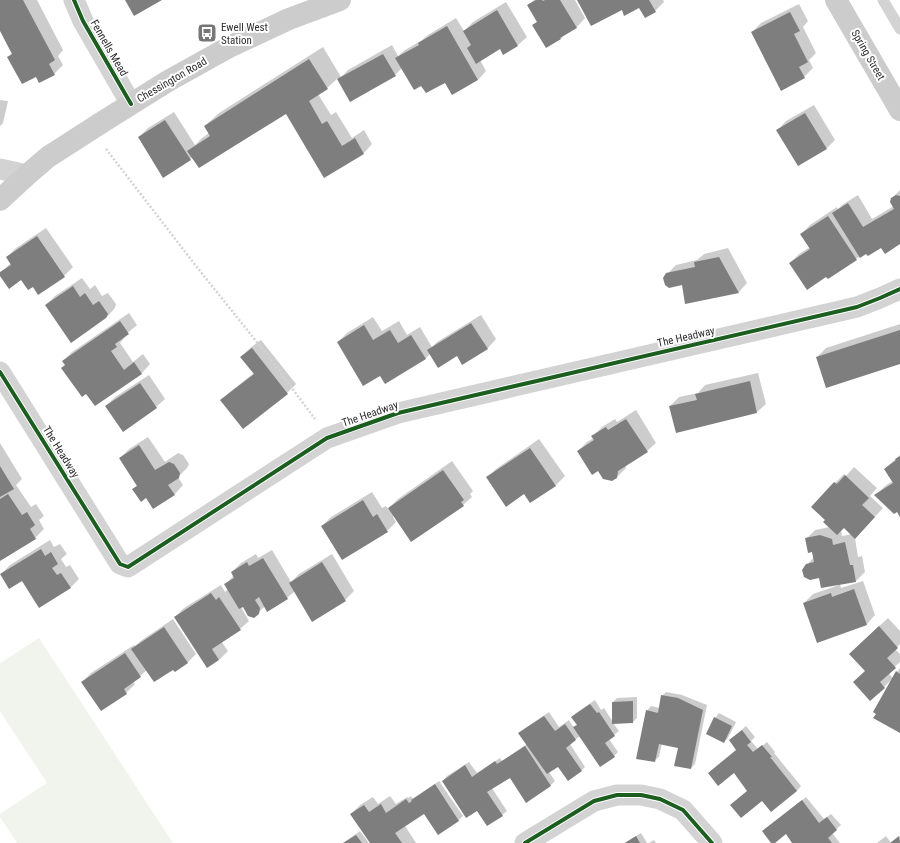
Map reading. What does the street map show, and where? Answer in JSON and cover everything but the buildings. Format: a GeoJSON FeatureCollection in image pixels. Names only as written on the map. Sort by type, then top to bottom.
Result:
{"type":"FeatureCollection","features":[{"type":"Feature","properties":{"kind":"main road","name":"Chessington Road"},"geometry":{"type":"LineString","coordinates":[[0,200],[27,174],[48,157],[168,81],[231,46],[289,19],[340,0]]}},
{"type":"Feature","properties":{"kind":"main road","name":"Spring Street"},"geometry":{"type":"LineString","coordinates":[[836,0],[900,110]]}},
{"type":"Feature","properties":{"kind":"street","name":"Fennells Mead"},"geometry":{"type":"LineString","coordinates":[[74,0],[83,21],[131,104]]}},
{"type":"Feature","properties":{"kind":"street"},"geometry":{"type":"LineString","coordinates":[[0,169],[27,174]]}},
{"type":"Feature","properties":{"kind":"street","name":"The Headway"},"geometry":{"type":"LineString","coordinates":[[0,372],[120,564],[128,567],[328,438],[398,413],[857,307],[900,289]]}},
{"type":"Feature","properties":{"kind":"street"},"geometry":{"type":"LineString","coordinates":[[525,843],[594,801],[618,795],[641,795],[660,799],[683,810],[712,843]]}},
{"type":"Feature","properties":{"kind":"lane"},"geometry":{"type":"LineString","coordinates":[[883,0],[900,29]]}},
{"type":"Feature","properties":{"kind":"path"},"geometry":{"type":"LineString","coordinates":[[106,149],[196,266],[268,356],[328,438]]}},
{"type":"Feature","properties":{"kind":"shaded area"},"geometry":{"type":"Polygon","coordinates":[[[39,638],[173,843],[17,843],[0,817],[0,814],[47,783],[0,711],[0,663],[39,638]]]}},
{"type":"Feature","properties":{"kind":"cycle path"},"geometry":{"type":"LineString","coordinates":[[74,0],[83,21],[131,104]]}},
{"type":"Feature","properties":{"kind":"cycle path"},"geometry":{"type":"LineString","coordinates":[[0,372],[120,564],[128,567],[327,438],[398,413],[857,307],[900,289]]}},
{"type":"Feature","properties":{"kind":"cycle path"},"geometry":{"type":"LineString","coordinates":[[525,843],[594,801],[617,795],[641,795],[660,799],[683,810],[712,843]]}},
{"type":"Feature","properties":{"kind":"place","name":"Ewell West Station"},"geometry":{"type":"Point","coordinates":[207,33]}}]}
